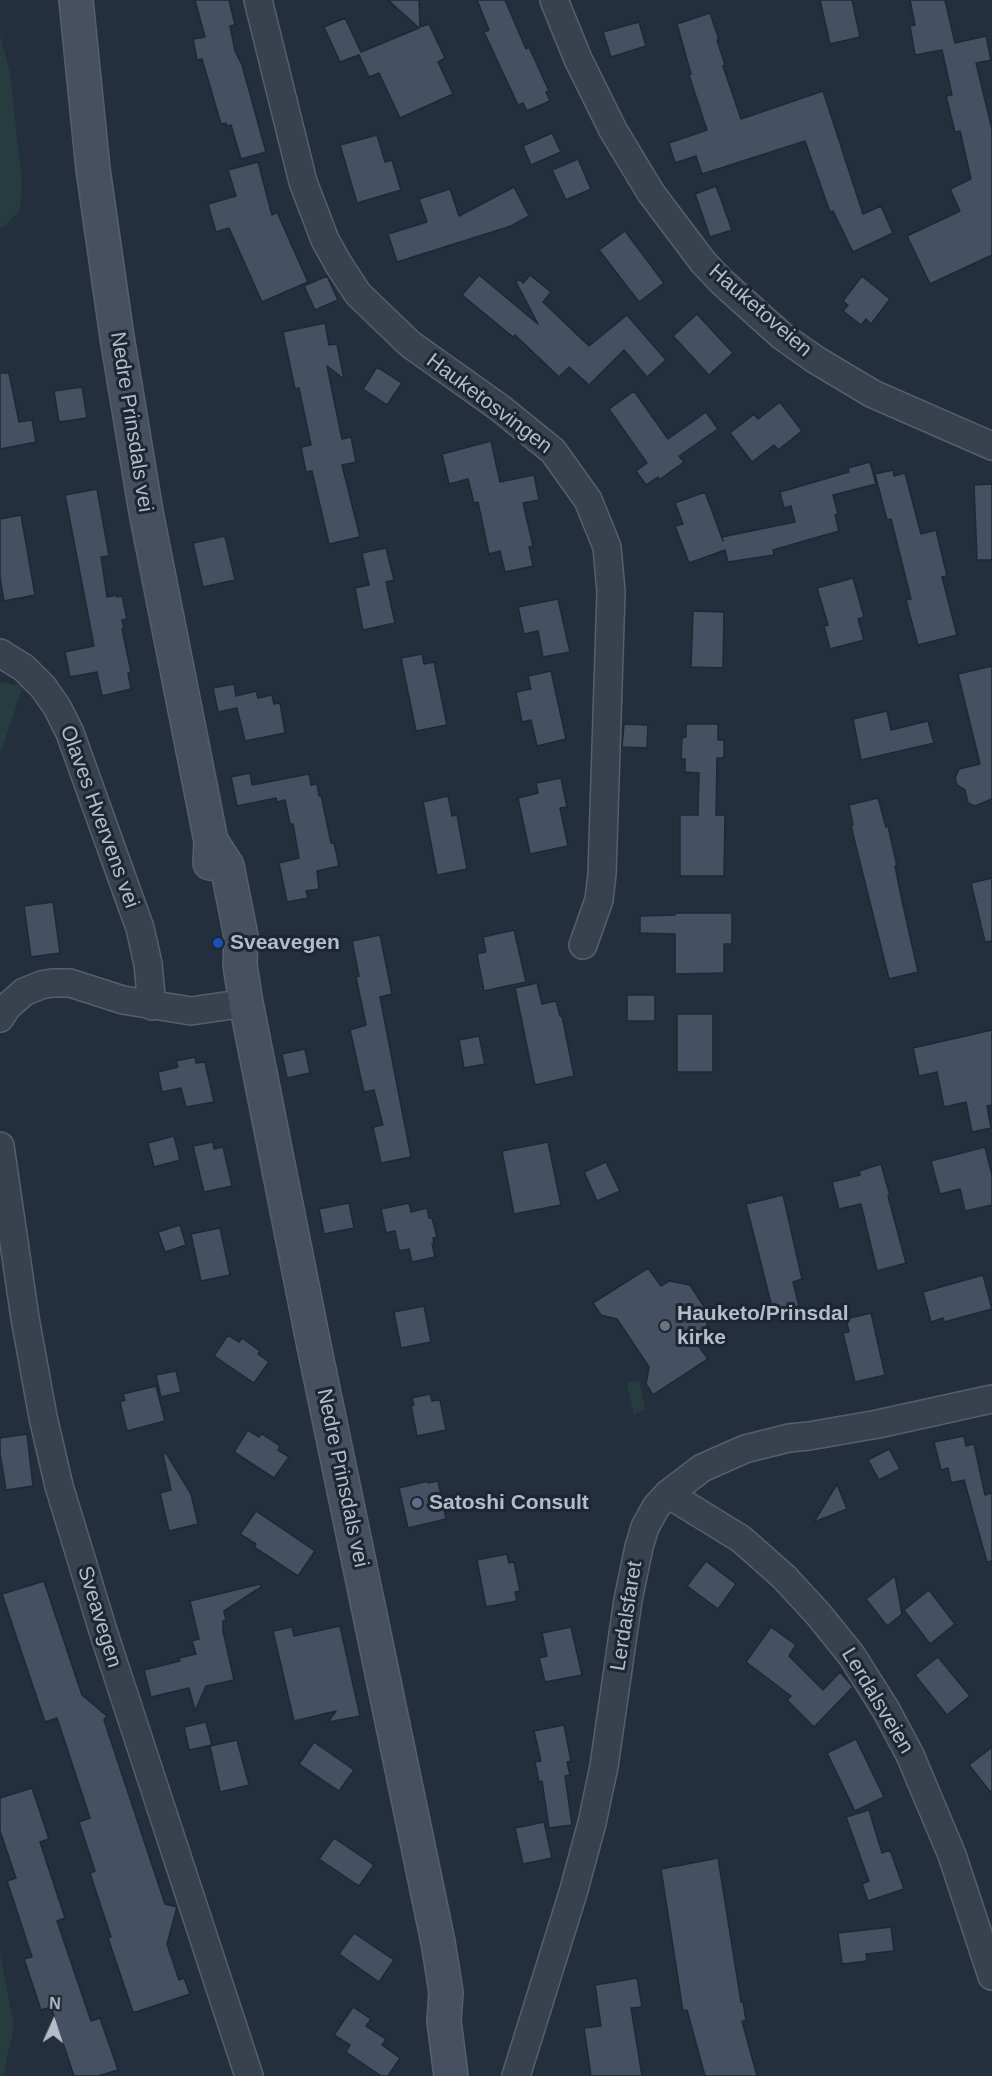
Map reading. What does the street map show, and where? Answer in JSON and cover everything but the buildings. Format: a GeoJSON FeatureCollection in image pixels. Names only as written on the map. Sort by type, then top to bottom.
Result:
{"type":"FeatureCollection","features":[{"type":"Feature","properties":{"kind":"main road","name":"Nedre Prinsdals vei"},"geometry":{"type":"LineString","coordinates":[[76,0],[93,169],[135,454],[211,841],[226,866],[241,936],[240,965],[246,1003],[318,1365],[438,1942],[446,1992],[444,2021],[451,2076]]}},
{"type":"Feature","properties":{"kind":"main road","name":"Nedre Prinsdals vei"},"geometry":{"type":"LineString","coordinates":[[446,1992],[462,2026],[468,2076]]}},
{"type":"Feature","properties":{"kind":"street","name":"Hauketosvingen"},"geometry":{"type":"LineString","coordinates":[[258,0],[303,182],[325,240],[339,265],[358,294],[410,344],[500,408],[553,451],[588,500],[606,547],[611,592],[602,874],[599,900],[583,945]]}},
{"type":"Feature","properties":{"kind":"street","name":"Hauketoveien"},"geometry":{"type":"LineString","coordinates":[[554,0],[578,59],[613,130],[651,193],[703,262],[722,282],[782,336],[816,360],[873,394],[992,446]]}},
{"type":"Feature","properties":{"kind":"street","name":"Olaves Hvervens vei"},"geometry":{"type":"LineString","coordinates":[[0,653],[35,677],[57,707],[70,733],[140,928],[148,964],[152,1006]]}},
{"type":"Feature","properties":{"kind":"street"},"geometry":{"type":"LineString","coordinates":[[0,1018],[24,992],[52,983],[70,983],[123,1000],[191,1011],[246,1003]]}},
{"type":"Feature","properties":{"kind":"street","name":"Sveavegen"},"geometry":{"type":"LineString","coordinates":[[0,1146],[25,1318],[59,1486],[104,1635],[249,2076]]}},
{"type":"Feature","properties":{"kind":"street","name":"Lerdalsfaret"},"geometry":{"type":"LineString","coordinates":[[516,2076],[573,1893],[592,1823],[604,1766],[628,1600],[645,1527],[656,1507],[683,1482],[715,1461],[763,1444],[878,1425],[992,1399]]}},
{"type":"Feature","properties":{"kind":"street","name":"Lerdalsveien"},"geometry":{"type":"LineString","coordinates":[[668,1494],[741,1539],[784,1577],[852,1656],[886,1710],[910,1755],[952,1856],[992,1976]]}},
{"type":"Feature","properties":{"kind":"green space"},"geometry":{"type":"Polygon","coordinates":[[[0,35],[10,73],[22,184],[20,210],[5,226],[0,228],[0,35]]]}},
{"type":"Feature","properties":{"kind":"green space"},"geometry":{"type":"Polygon","coordinates":[[[0,682],[23,686],[0,754],[0,682]]]}},
{"type":"Feature","properties":{"kind":"green space"},"geometry":{"type":"Polygon","coordinates":[[[639,1381],[645,1409],[634,1415],[627,1383],[639,1381]]]}},
{"type":"Feature","properties":{"kind":"green space"},"geometry":{"type":"Polygon","coordinates":[[[0,1953],[14,2026],[3,2076],[0,2076],[0,1953]]]}},
{"type":"Feature","properties":{"kind":"place","name":"Sveavegen"},"geometry":{"type":"Point","coordinates":[218,943]}},
{"type":"Feature","properties":{"kind":"place","name":"Hauketo/Prinsdal kirke"},"geometry":{"type":"Point","coordinates":[665,1326]}},
{"type":"Feature","properties":{"kind":"place","name":"Satoshi Consult"},"geometry":{"type":"Point","coordinates":[417,1503]}}]}
